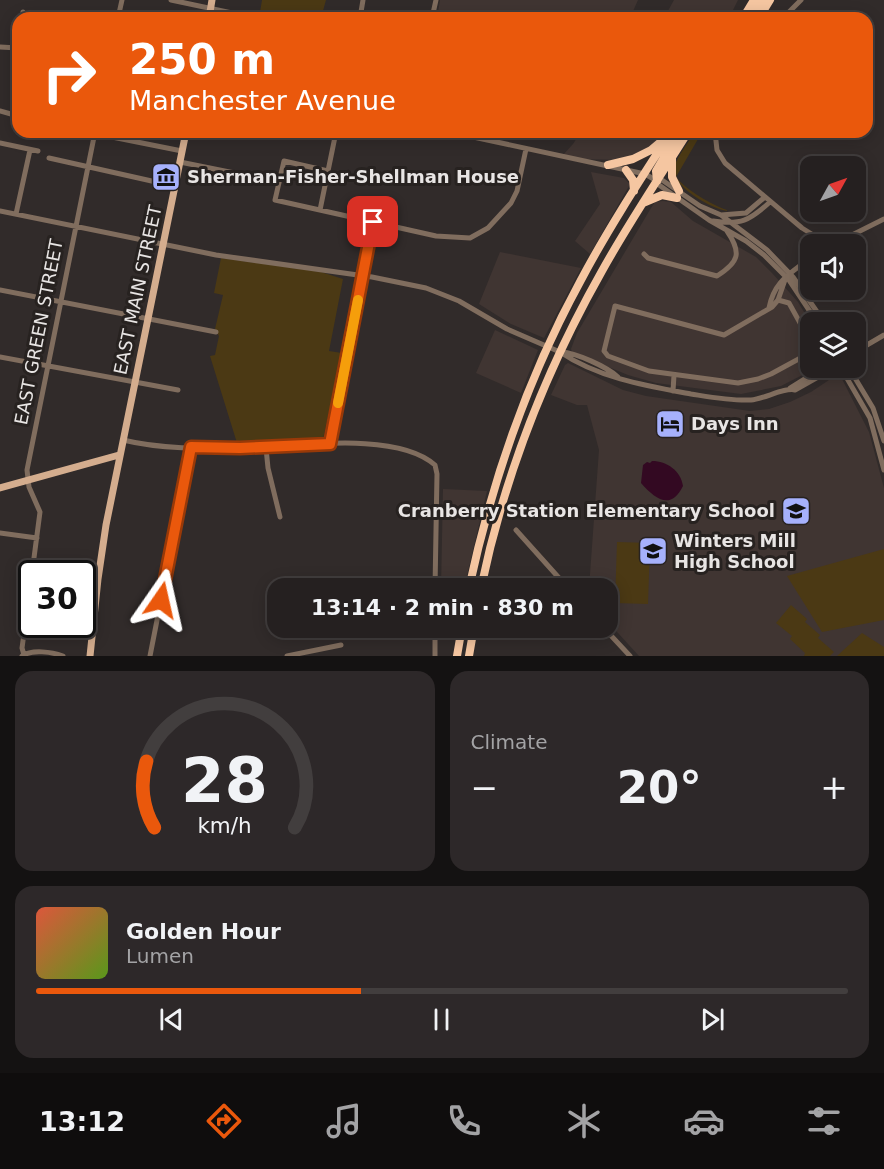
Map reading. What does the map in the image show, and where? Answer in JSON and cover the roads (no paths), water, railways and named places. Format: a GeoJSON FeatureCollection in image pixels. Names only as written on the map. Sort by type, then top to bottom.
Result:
{"type":"FeatureCollection","features":[{"type":"Feature","properties":{"kind":"highway"},"geometry":{"type":"LineString","coordinates":[[754,12],[768,2]]}},
{"type":"Feature","properties":{"kind":"highway"},"geometry":{"type":"LineString","coordinates":[[608,165],[627,162],[647,153],[665,138]]}},
{"type":"Feature","properties":{"kind":"highway"},"geometry":{"type":"LineString","coordinates":[[483,578],[513,467],[581,279],[668,138]]}},
{"type":"Feature","properties":{"kind":"highway"},"geometry":{"type":"LineString","coordinates":[[657,180],[656,171],[675,138]]}},
{"type":"Feature","properties":{"kind":"highway"},"geometry":{"type":"LineString","coordinates":[[471,578],[502,463],[525,399],[684,138]]}},
{"type":"Feature","properties":{"kind":"highway"},"geometry":{"type":"LineString","coordinates":[[643,203],[662,195],[678,194],[672,177],[672,157]]}},
{"type":"Feature","properties":{"kind":"highway"},"geometry":{"type":"LineString","coordinates":[[626,170],[633,180],[634,192]]}},
{"type":"Feature","properties":{"kind":"highway"},"geometry":{"type":"LineString","coordinates":[[458,656],[460,638]]}},
{"type":"Feature","properties":{"kind":"highway"},"geometry":{"type":"LineString","coordinates":[[469,656],[472,638]]}},
{"type":"Feature","properties":{"kind":"main road"},"geometry":{"type":"LineString","coordinates":[[210,12],[212,0]]}},
{"type":"Feature","properties":{"kind":"main road","name":"EAST MAIN STREET"},"geometry":{"type":"LineString","coordinates":[[90,656],[98,579],[114,483],[114,466],[123,440],[185,138]]}},
{"type":"Feature","properties":{"kind":"main road"},"geometry":{"type":"LineString","coordinates":[[0,488],[119,455]]}},
{"type":"Feature","properties":{"kind":"street"},"geometry":{"type":"LineString","coordinates":[[171,0],[229,12]]}},
{"type":"Feature","properties":{"kind":"street"},"geometry":{"type":"LineString","coordinates":[[789,12],[801,0]]}},
{"type":"Feature","properties":{"kind":"street","name":"EAST GREEN STREET"},"geometry":{"type":"LineString","coordinates":[[34,560],[40,512],[27,480],[29,458],[94,138]]}},
{"type":"Feature","properties":{"kind":"street"},"geometry":{"type":"LineString","coordinates":[[119,138],[182,151]]}},
{"type":"Feature","properties":{"kind":"street"},"geometry":{"type":"LineString","coordinates":[[320,210],[335,138]]}},
{"type":"Feature","properties":{"kind":"street"},"geometry":{"type":"LineString","coordinates":[[479,138],[608,165],[645,174],[657,180],[659,185],[721,215],[767,250],[808,296],[818,312]]}},
{"type":"Feature","properties":{"kind":"street"},"geometry":{"type":"LineString","coordinates":[[715,138],[721,159],[810,234]]}},
{"type":"Feature","properties":{"kind":"street"},"geometry":{"type":"LineString","coordinates":[[0,143],[38,151]]}},
{"type":"Feature","properties":{"kind":"street"},"geometry":{"type":"LineString","coordinates":[[328,171],[284,161],[275,200],[445,237],[464,239],[475,236],[493,223],[512,203],[519,184],[526,149]]}},
{"type":"Feature","properties":{"kind":"street"},"geometry":{"type":"LineString","coordinates":[[16,214],[30,150]]}},
{"type":"Feature","properties":{"kind":"street"},"geometry":{"type":"LineString","coordinates":[[49,158],[174,186]]}},
{"type":"Feature","properties":{"kind":"street"},"geometry":{"type":"LineString","coordinates":[[180,162],[279,182]]}},
{"type":"Feature","properties":{"kind":"street"},"geometry":{"type":"LineString","coordinates":[[678,194],[709,220],[758,250],[788,275],[811,312]]}},
{"type":"Feature","properties":{"kind":"street"},"geometry":{"type":"LineString","coordinates":[[721,215],[746,213],[765,197]]}},
{"type":"Feature","properties":{"kind":"street"},"geometry":{"type":"LineString","coordinates":[[709,220],[733,224],[753,217],[770,202]]}},
{"type":"Feature","properties":{"kind":"street"},"geometry":{"type":"LineString","coordinates":[[0,211],[260,262],[363,276],[426,288],[459,301],[507,329],[567,357],[613,377],[647,386],[750,400],[769,397],[790,388],[804,378]]}},
{"type":"Feature","properties":{"kind":"street"},"geometry":{"type":"LineString","coordinates":[[854,234],[884,219]]}},
{"type":"Feature","properties":{"kind":"street"},"geometry":{"type":"LineString","coordinates":[[330,444],[373,222]]}},
{"type":"Feature","properties":{"kind":"street"},"geometry":{"type":"LineString","coordinates":[[644,254],[648,258],[717,276],[730,267],[735,259],[736,248],[726,229]]}},
{"type":"Feature","properties":{"kind":"street"},"geometry":{"type":"LineString","coordinates":[[769,308],[777,285],[800,266]]}},
{"type":"Feature","properties":{"kind":"street"},"geometry":{"type":"LineString","coordinates":[[788,275],[778,300],[769,308],[724,335],[615,306],[604,351],[608,356],[649,371],[738,383],[758,379],[800,359]]}},
{"type":"Feature","properties":{"kind":"street"},"geometry":{"type":"LineString","coordinates":[[0,290],[216,332]]}},
{"type":"Feature","properties":{"kind":"street"},"geometry":{"type":"LineString","coordinates":[[778,300],[789,303],[800,323]]}},
{"type":"Feature","properties":{"kind":"street"},"geometry":{"type":"LineString","coordinates":[[866,346],[884,335]]}},
{"type":"Feature","properties":{"kind":"street"},"geometry":{"type":"LineString","coordinates":[[0,357],[178,390]]}},
{"type":"Feature","properties":{"kind":"street"},"geometry":{"type":"LineString","coordinates":[[673,391],[674,375]]}},
{"type":"Feature","properties":{"kind":"street"},"geometry":{"type":"LineString","coordinates":[[680,392],[682,377]]}},
{"type":"Feature","properties":{"kind":"street"},"geometry":{"type":"LineString","coordinates":[[790,388],[795,390],[816,378]]}},
{"type":"Feature","properties":{"kind":"street"},"geometry":{"type":"LineString","coordinates":[[848,378],[870,418],[884,470]]}},
{"type":"Feature","properties":{"kind":"street"},"geometry":{"type":"LineString","coordinates":[[855,378],[873,408],[884,441]]}},
{"type":"Feature","properties":{"kind":"street"},"geometry":{"type":"LineString","coordinates":[[123,440],[140,444],[191,447],[266,448],[370,444],[406,450],[424,456],[435,465],[436,474],[435,578]]}},
{"type":"Feature","properties":{"kind":"street"},"geometry":{"type":"LineString","coordinates":[[150,656],[191,447]]}},
{"type":"Feature","properties":{"kind":"street"},"geometry":{"type":"LineString","coordinates":[[266,448],[268,468],[280,517]]}},
{"type":"Feature","properties":{"kind":"street"},"geometry":{"type":"LineString","coordinates":[[516,530],[559,578]]}},
{"type":"Feature","properties":{"kind":"street"},"geometry":{"type":"LineString","coordinates":[[0,533],[37,538]]}},
{"type":"Feature","properties":{"kind":"street","name":"EAST GREEN STREET"},"geometry":{"type":"LineString","coordinates":[[23,638],[23,655]]}},
{"type":"Feature","properties":{"kind":"street"},"geometry":{"type":"LineString","coordinates":[[435,638],[435,656]]}},
{"type":"Feature","properties":{"kind":"street"},"geometry":{"type":"LineString","coordinates":[[613,638],[628,654]]}},
{"type":"Feature","properties":{"kind":"street"},"geometry":{"type":"LineString","coordinates":[[287,656],[341,645]]}},
{"type":"Feature","properties":{"kind":"street"},"geometry":{"type":"LineString","coordinates":[[23,655],[31,652],[48,652],[63,656]]}},
{"type":"Feature","properties":{"kind":"street"},"geometry":{"type":"LineString","coordinates":[[619,656],[628,654]]}},
{"type":"Feature","properties":{"kind":"place","name":"Sherman-Fisher-Shellman House"},"geometry":{"type":"Point","coordinates":[166,177]}},
{"type":"Feature","properties":{"kind":"place","name":"Days Inn"},"geometry":{"type":"Point","coordinates":[670,424]}},
{"type":"Feature","properties":{"kind":"place","name":"Cranberry Station Elementary School"},"geometry":{"type":"Point","coordinates":[796,511]}},
{"type":"Feature","properties":{"kind":"place","name":"Winters Mill High School"},"geometry":{"type":"Point","coordinates":[653,551]}}]}
